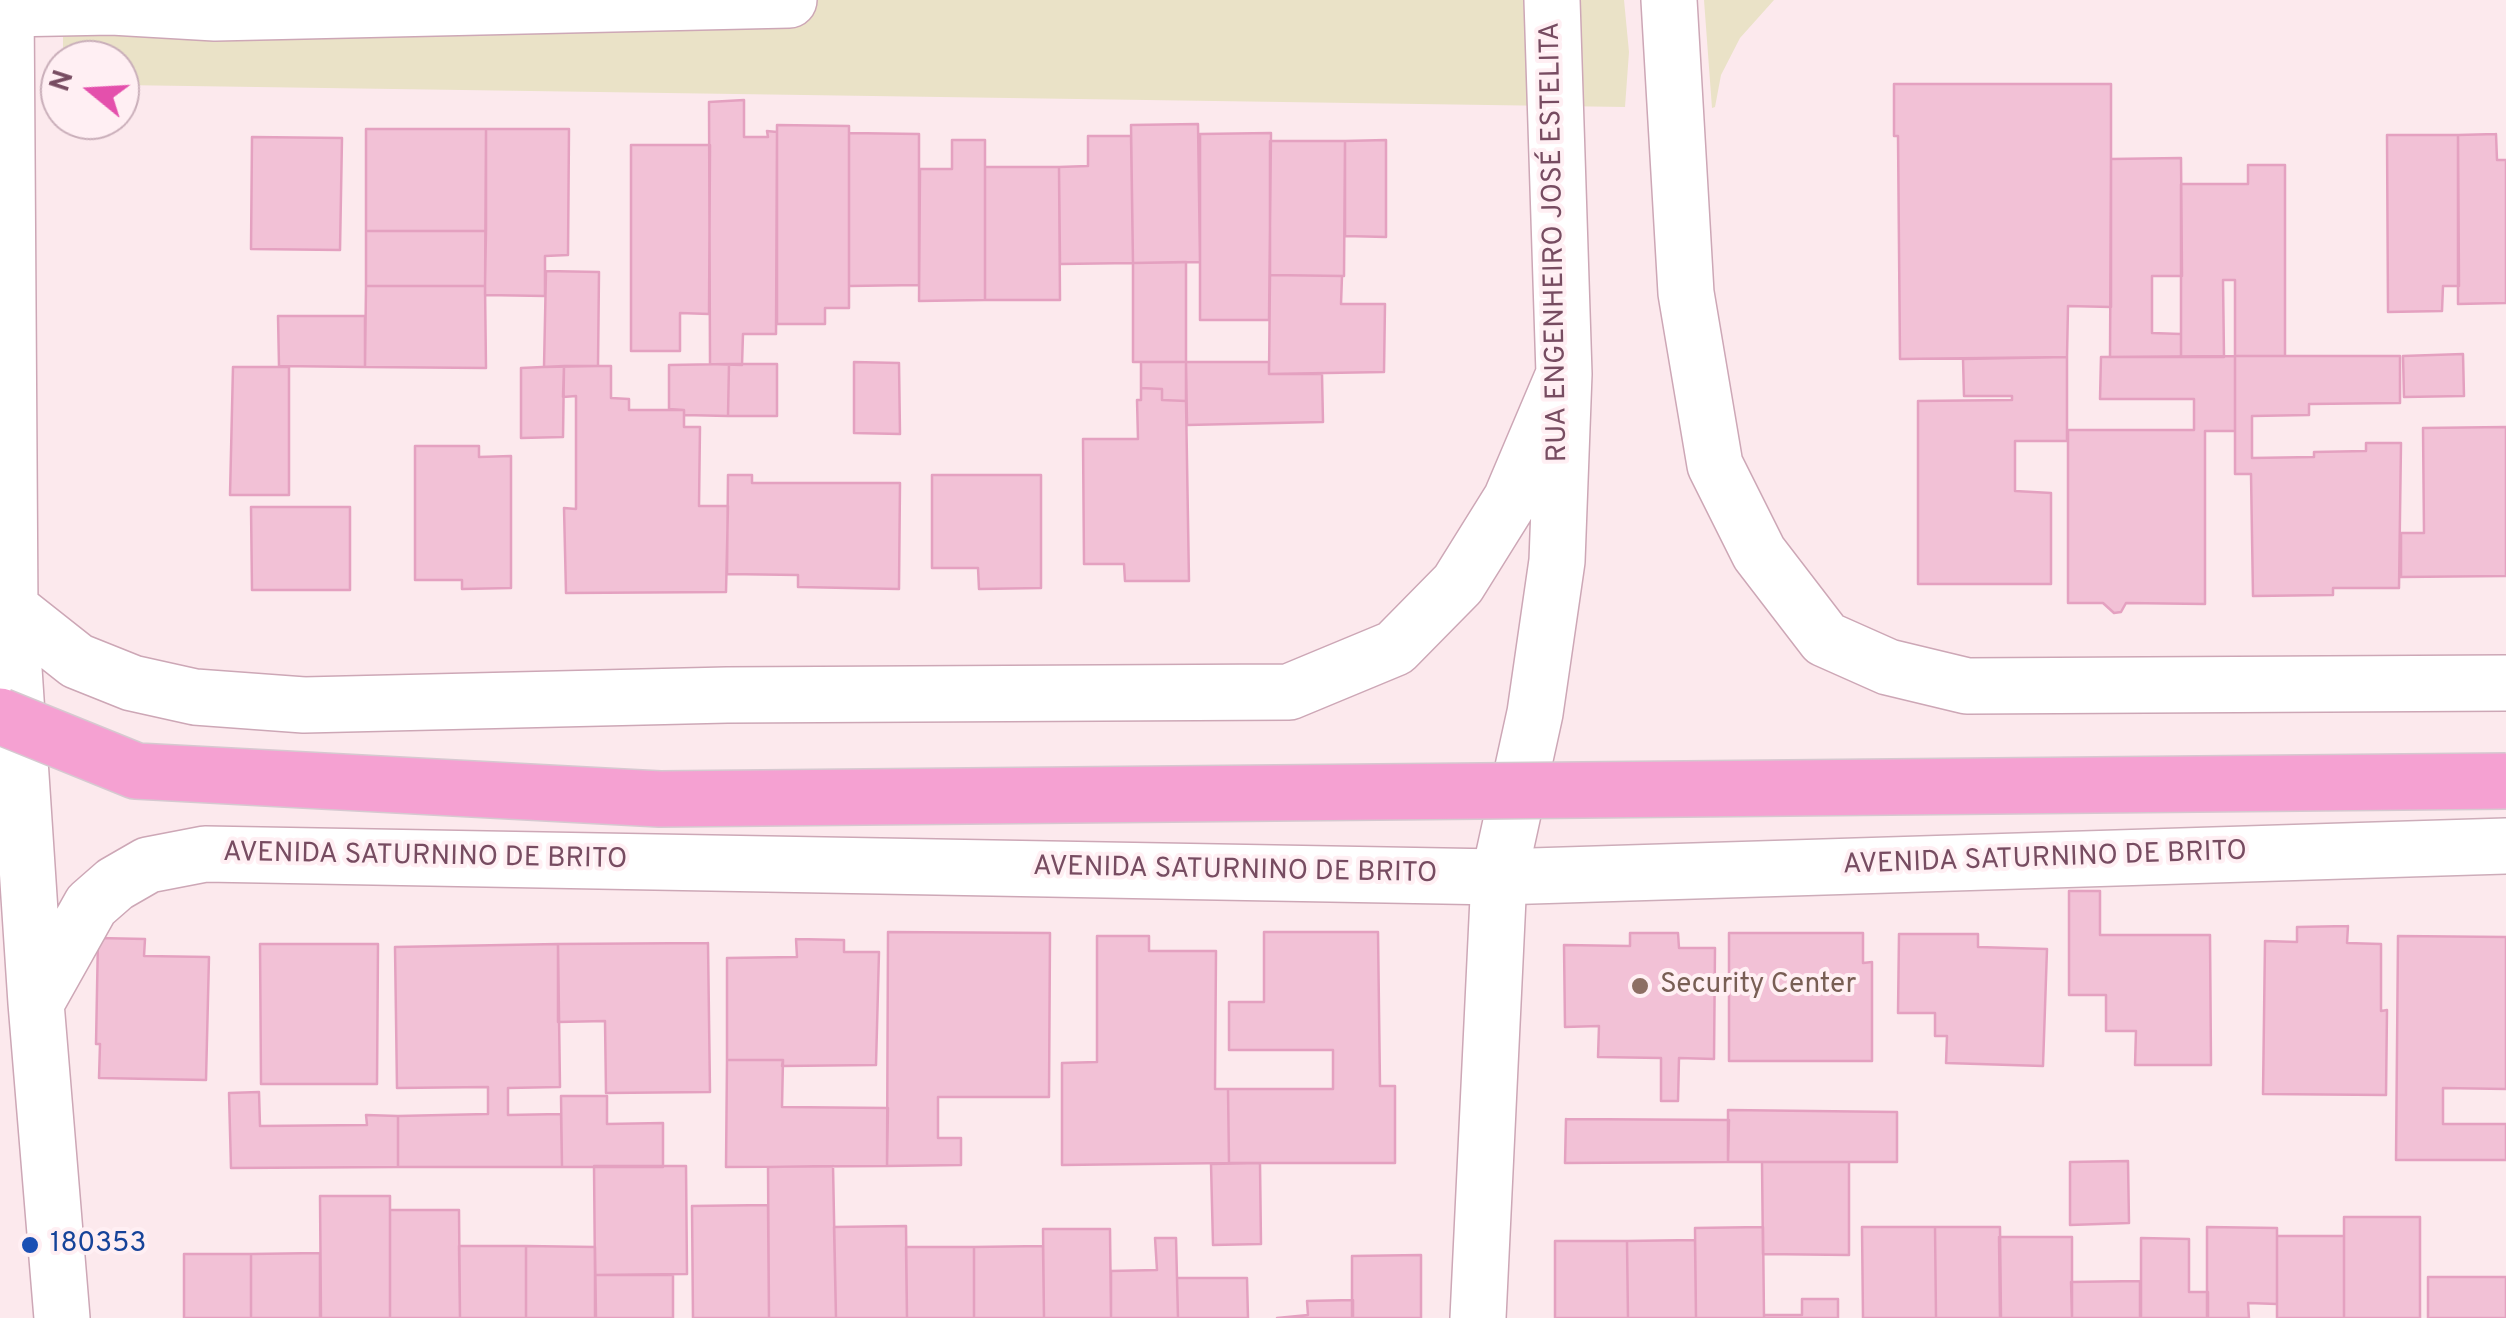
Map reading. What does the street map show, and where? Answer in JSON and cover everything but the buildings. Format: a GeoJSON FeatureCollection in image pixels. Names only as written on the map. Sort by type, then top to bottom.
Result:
{"type":"FeatureCollection","features":[{"type":"Feature","properties":{"kind":"highway"},"geometry":{"type":"LineString","coordinates":[[0,716],[136,771],[660,799],[2506,781]]}},
{"type":"Feature","properties":{"kind":"main road"},"geometry":{"type":"LineString","coordinates":[[62,1318],[10,608],[6,5],[215,12],[790,0]]}},
{"type":"Feature","properties":{"kind":"main road","name":"RUA ENGENHEIRO JOSÉ ESTELITA"},"geometry":{"type":"LineString","coordinates":[[1478,1318],[1500,877],[1535,712],[1557,561],[1564,374],[1552,0]]}},
{"type":"Feature","properties":{"kind":"main road"},"geometry":{"type":"LineString","coordinates":[[1669,0],[1686,293],[1715,465],[1759,553],[1826,639],[1888,667],[1967,686],[2506,683]]}},
{"type":"Feature","properties":{"kind":"main road"},"geometry":{"type":"LineString","coordinates":[[10,608],[77,661],[132,683],[195,697],[304,705],[726,695],[1289,692],[1395,648],[1458,584],[1511,500],[1564,374]]}},
{"type":"Feature","properties":{"kind":"main road","name":"AVENIDA SATURNINO DE BRITO"},"geometry":{"type":"LineString","coordinates":[[36,1003],[91,905],[103,894],[148,865],[205,854],[1500,877],[2506,846]]}},
{"type":"Feature","properties":{"kind":"shaded area"},"geometry":{"type":"Polygon","coordinates":[[[63,0],[1624,0],[1629,52],[1625,107],[140,85],[140,40],[63,40],[63,0]]]}},
{"type":"Feature","properties":{"kind":"shaded area"},"geometry":{"type":"Polygon","coordinates":[[[1704,0],[1774,0],[1740,38],[1721,75],[1712,108],[1704,0]]]}},
{"type":"Feature","properties":{"kind":"place","name":"Security Center"},"geometry":{"type":"Point","coordinates":[1640,986]}},
{"type":"Feature","properties":{"kind":"place","name":"180353"},"geometry":{"type":"Point","coordinates":[30,1245]}}]}
